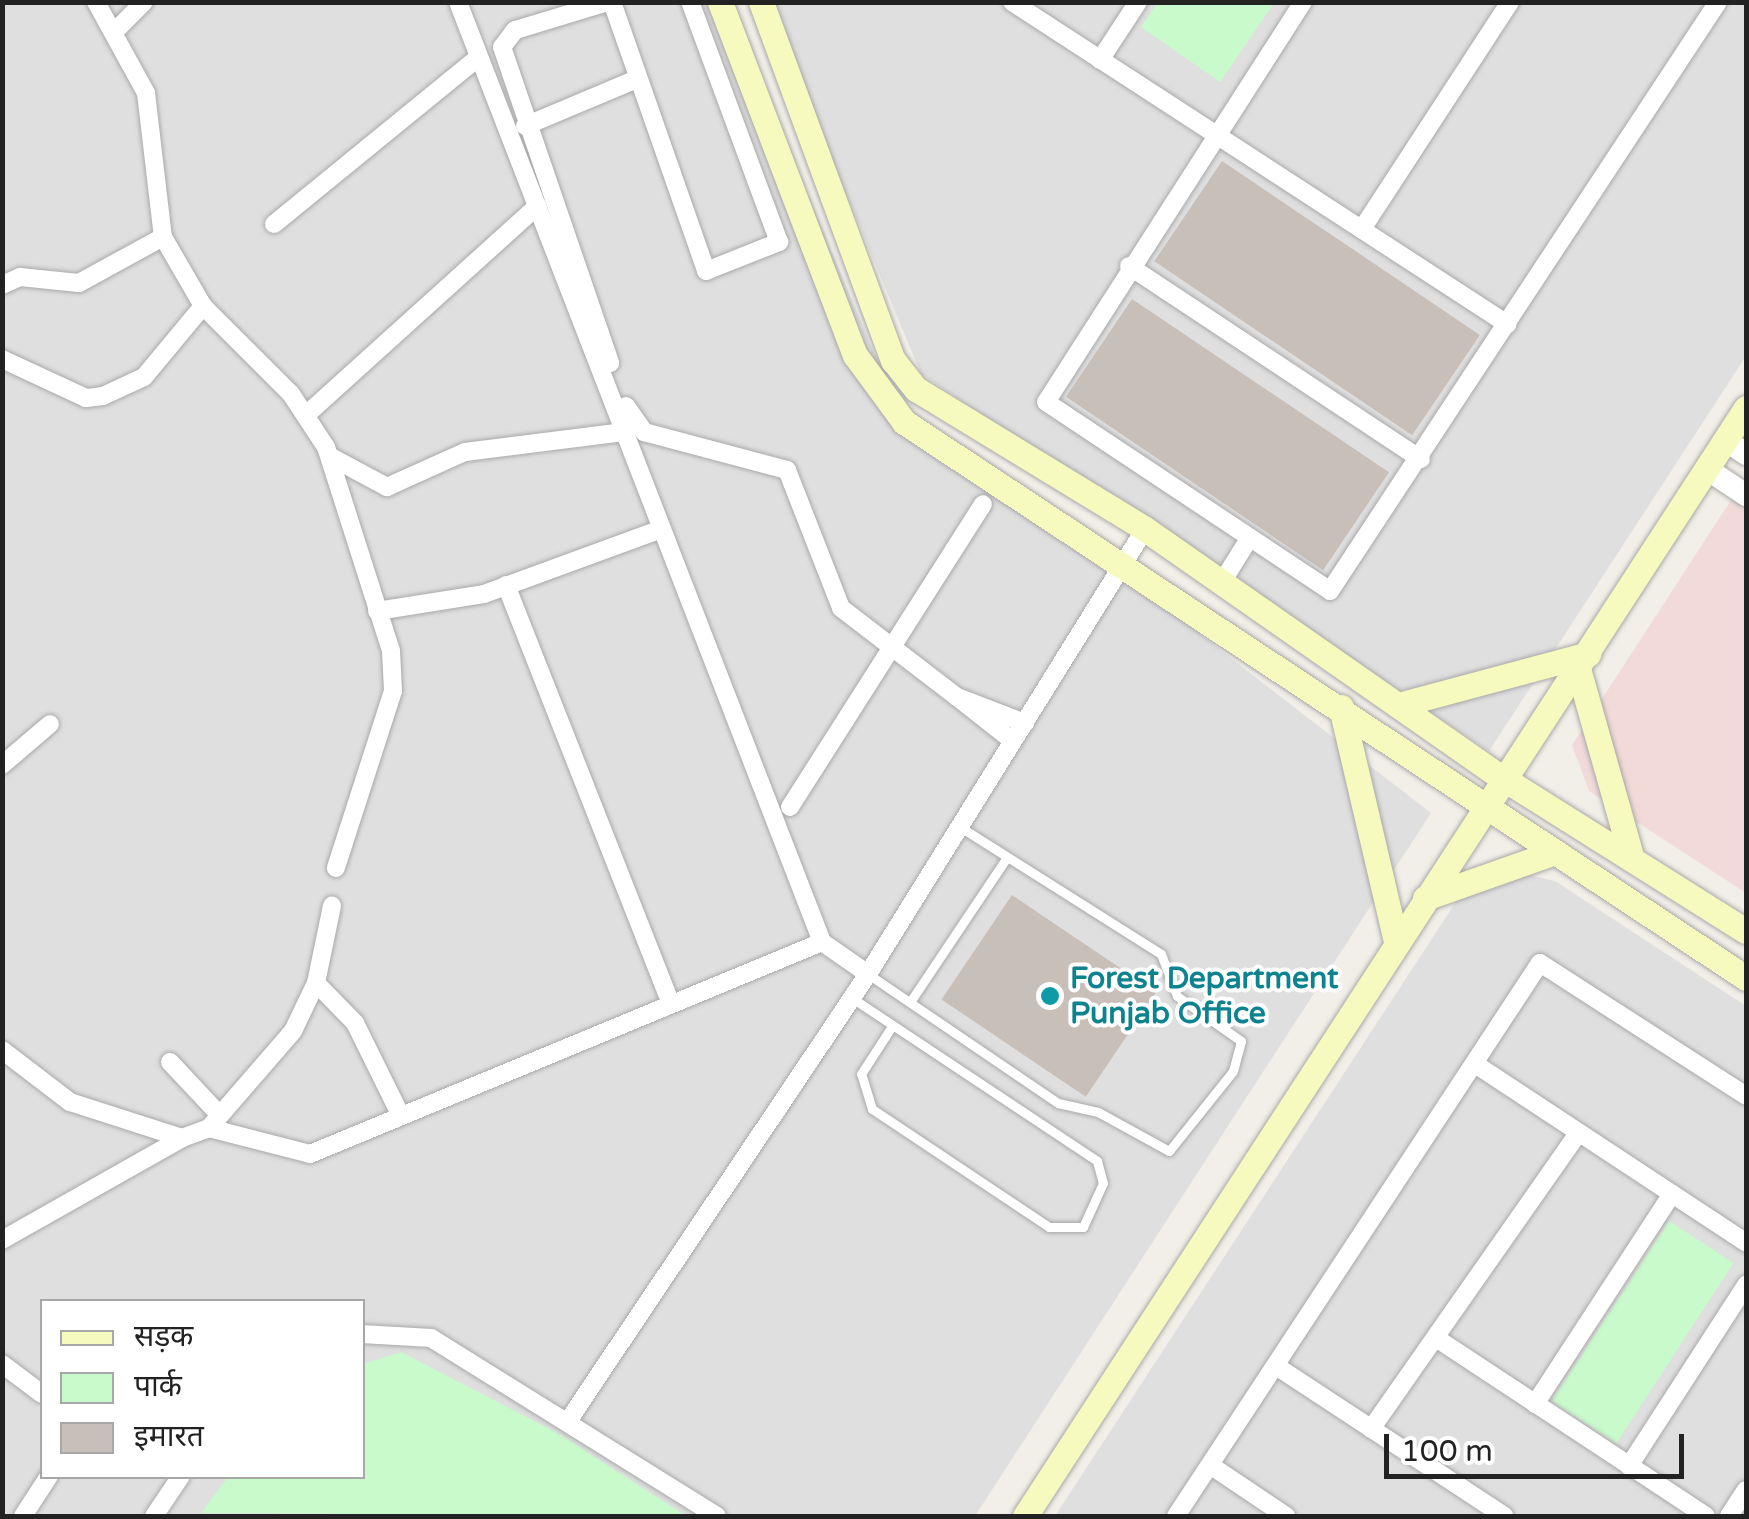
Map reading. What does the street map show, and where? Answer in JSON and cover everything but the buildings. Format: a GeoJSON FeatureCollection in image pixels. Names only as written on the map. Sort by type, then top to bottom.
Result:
{"type":"FeatureCollection","features":[{"type":"Feature","properties":{"kind":"main road"},"geometry":{"type":"LineString","coordinates":[[720,2],[865,369],[904,422],[1126,560],[1484,806],[1746,978]]}},
{"type":"Feature","properties":{"kind":"main road"},"geometry":{"type":"LineString","coordinates":[[762,2],[894,360],[947,412],[1145,528],[1502,777],[1746,931]]}},
{"type":"Feature","properties":{"kind":"main road"},"geometry":{"type":"LineString","coordinates":[[1025,1516],[1502,777],[1584,663],[1707,469],[1736,447],[1746,408]]}},
{"type":"Feature","properties":{"kind":"main road"},"geometry":{"type":"LineString","coordinates":[[1398,705],[1584,663]]}},
{"type":"Feature","properties":{"kind":"main road"},"geometry":{"type":"LineString","coordinates":[[1584,663],[1632,859]]}},
{"type":"Feature","properties":{"kind":"main road"},"geometry":{"type":"LineString","coordinates":[[1341,708],[1396,942]]}},
{"type":"Feature","properties":{"kind":"main road"},"geometry":{"type":"LineString","coordinates":[[1424,898],[1555,852]]}},
{"type":"Feature","properties":{"kind":"street"},"geometry":{"type":"LineString","coordinates":[[96,2],[146,93],[162,237],[203,306],[306,415],[331,457],[377,611],[393,691],[336,868]]}},
{"type":"Feature","properties":{"kind":"street"},"geometry":{"type":"LineString","coordinates":[[115,31],[144,2]]}},
{"type":"Feature","properties":{"kind":"street"},"geometry":{"type":"LineString","coordinates":[[458,2],[822,942],[868,974]]}},
{"type":"Feature","properties":{"kind":"street"},"geometry":{"type":"LineString","coordinates":[[690,2],[777,245],[705,271],[610,2],[504,38],[524,126],[634,425],[787,470],[840,608],[889,652],[957,696],[1013,741]]}},
{"type":"Feature","properties":{"kind":"street"},"geometry":{"type":"LineString","coordinates":[[1012,2],[1507,324]]}},
{"type":"Feature","properties":{"kind":"street"},"geometry":{"type":"LineString","coordinates":[[1100,60],[1138,2]]}},
{"type":"Feature","properties":{"kind":"street"},"geometry":{"type":"LineString","coordinates":[[1302,2],[1046,402],[1330,591],[1338,587],[1718,2]]}},
{"type":"Feature","properties":{"kind":"street"},"geometry":{"type":"LineString","coordinates":[[1362,229],[1510,2]]}},
{"type":"Feature","properties":{"kind":"street"},"geometry":{"type":"LineString","coordinates":[[274,224],[480,57]]}},
{"type":"Feature","properties":{"kind":"street"},"geometry":{"type":"LineString","coordinates":[[524,126],[637,79]]}},
{"type":"Feature","properties":{"kind":"street"},"geometry":{"type":"LineString","coordinates":[[306,415],[537,206]]}},
{"type":"Feature","properties":{"kind":"street"},"geometry":{"type":"LineString","coordinates":[[2,285],[20,277],[79,284],[162,237]]}},
{"type":"Feature","properties":{"kind":"street"},"geometry":{"type":"LineString","coordinates":[[1130,266],[1422,459]]}},
{"type":"Feature","properties":{"kind":"street"},"geometry":{"type":"LineString","coordinates":[[2,359],[86,398],[104,396],[144,377],[182,342],[203,306]]}},
{"type":"Feature","properties":{"kind":"street"},"geometry":{"type":"LineString","coordinates":[[331,457],[388,487],[465,452],[624,432]]}},
{"type":"Feature","properties":{"kind":"street"},"geometry":{"type":"LineString","coordinates":[[1707,469],[1746,495]]}},
{"type":"Feature","properties":{"kind":"street"},"geometry":{"type":"LineString","coordinates":[[790,807],[983,504]]}},
{"type":"Feature","properties":{"kind":"street"},"geometry":{"type":"LineString","coordinates":[[377,611],[506,585],[662,528]]}},
{"type":"Feature","properties":{"kind":"street"},"geometry":{"type":"LineString","coordinates":[[568,1420],[868,974],[1145,528]]}},
{"type":"Feature","properties":{"kind":"street"},"geometry":{"type":"LineString","coordinates":[[1222,582],[1249,540]]}},
{"type":"Feature","properties":{"kind":"street"},"geometry":{"type":"LineString","coordinates":[[506,585],[671,1004]]}},
{"type":"Feature","properties":{"kind":"street"},"geometry":{"type":"LineString","coordinates":[[957,696],[1025,723]]}},
{"type":"Feature","properties":{"kind":"street"},"geometry":{"type":"LineString","coordinates":[[2,765],[50,724]]}},
{"type":"Feature","properties":{"kind":"street"},"geometry":{"type":"LineString","coordinates":[[2,1240],[213,1120],[275,1055],[316,984],[332,906]]}},
{"type":"Feature","properties":{"kind":"street"},"geometry":{"type":"LineString","coordinates":[[170,1062],[213,1120],[302,1156],[822,942]]}},
{"type":"Feature","properties":{"kind":"street"},"geometry":{"type":"LineString","coordinates":[[1176,1516],[1542,962],[1746,1096]]}},
{"type":"Feature","properties":{"kind":"street"},"geometry":{"type":"LineString","coordinates":[[316,984],[355,1023],[401,1116]]}},
{"type":"Feature","properties":{"kind":"street"},"geometry":{"type":"LineString","coordinates":[[2,1050],[70,1102],[182,1138]]}},
{"type":"Feature","properties":{"kind":"street"},"geometry":{"type":"LineString","coordinates":[[1475,1064],[1746,1244]]}},
{"type":"Feature","properties":{"kind":"street"},"geometry":{"type":"LineString","coordinates":[[1371,1429],[1578,1132]]}},
{"type":"Feature","properties":{"kind":"street"},"geometry":{"type":"LineString","coordinates":[[1535,1404],[1672,1194]]}},
{"type":"Feature","properties":{"kind":"street"},"geometry":{"type":"LineString","coordinates":[[1629,1466],[1746,1286]]}},
{"type":"Feature","properties":{"kind":"street"},"geometry":{"type":"LineString","coordinates":[[365,1334],[431,1338],[717,1516]]}},
{"type":"Feature","properties":{"kind":"street"},"geometry":{"type":"LineString","coordinates":[[1436,1338],[1706,1516]]}},
{"type":"Feature","properties":{"kind":"street"},"geometry":{"type":"LineString","coordinates":[[2,1364],[40,1392]]}},
{"type":"Feature","properties":{"kind":"street"},"geometry":{"type":"LineString","coordinates":[[1276,1366],[1504,1516]]}},
{"type":"Feature","properties":{"kind":"street"},"geometry":{"type":"LineString","coordinates":[[1210,1464],[1286,1516]]}},
{"type":"Feature","properties":{"kind":"street"},"geometry":{"type":"LineString","coordinates":[[23,1516],[47,1479]]}},
{"type":"Feature","properties":{"kind":"street"},"geometry":{"type":"LineString","coordinates":[[154,1516],[179,1479]]}},
{"type":"Feature","properties":{"kind":"street"},"geometry":{"type":"LineString","coordinates":[[1729,1516],[1746,1490]]}},
{"type":"Feature","properties":{"kind":"lane"},"geometry":{"type":"LineString","coordinates":[[868,974],[1058,1104],[1098,1112],[1170,1151],[1233,1071],[1241,1041],[1177,996],[1161,954],[960,827]]}},
{"type":"Feature","properties":{"kind":"lane"},"geometry":{"type":"LineString","coordinates":[[910,1002],[1007,857]]}},
{"type":"Feature","properties":{"kind":"lane"},"geometry":{"type":"LineString","coordinates":[[852,998],[1097,1161],[1104,1183],[1084,1227],[1049,1227],[872,1109],[861,1074],[892,1026]]}},
{"type":"Feature","properties":{"kind":"shaded area"},"geometry":{"type":"Polygon","coordinates":[[[3,3],[728,3],[892,396],[1431,813],[975,1516],[3,1516],[3,3]]]}},
{"type":"Feature","properties":{"kind":"shaded area"},"geometry":{"type":"Polygon","coordinates":[[[767,3],[1746,3],[1746,356],[1489,751],[921,374],[767,3]]]}},
{"type":"Feature","properties":{"kind":"shaded area"},"geometry":{"type":"Polygon","coordinates":[[[1746,477],[1746,893],[1589,791],[1572,745],[1746,477]]]}},
{"type":"Feature","properties":{"kind":"shaded area"},"geometry":{"type":"Polygon","coordinates":[[[1508,870],[1555,881],[1746,1006],[1746,1516],[1055,1516],[1465,888],[1508,870]]]}},
{"type":"Feature","properties":{"kind":"green space"},"geometry":{"type":"Polygon","coordinates":[[[1158,2],[1274,3],[1220,82],[1141,27],[1158,2]]]}},
{"type":"Feature","properties":{"kind":"green space"},"geometry":{"type":"Polygon","coordinates":[[[1669,1221],[1734,1263],[1616,1443],[1552,1401],[1669,1221]]]}},
{"type":"Feature","properties":{"kind":"green space"},"geometry":{"type":"Polygon","coordinates":[[[401,1352],[559,1434],[686,1516],[201,1513],[226,1479],[365,1479],[365,1363],[401,1352]]]}},
{"type":"Feature","properties":{"kind":"place","name":"Forest Department Punjab Office"},"geometry":{"type":"Point","coordinates":[1050,996]}}]}
